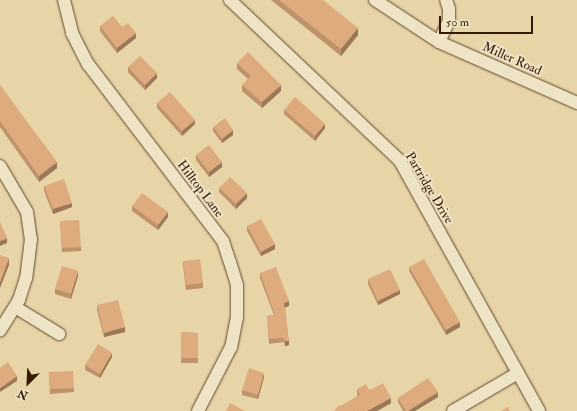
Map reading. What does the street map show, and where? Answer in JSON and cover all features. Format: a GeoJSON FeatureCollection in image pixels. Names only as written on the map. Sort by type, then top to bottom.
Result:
{"type":"FeatureCollection","features":[{"type":"Feature","properties":{"kind":"street","name":"Hilltop Lane"},"geometry":{"type":"LineString","coordinates":[[64,0],[72,33],[88,64],[223,241],[230,262],[237,285],[238,317],[231,347],[198,411]]}},
{"type":"Feature","properties":{"kind":"street","name":"Partridge Drive"},"geometry":{"type":"LineString","coordinates":[[230,0],[400,161],[539,411]]}},
{"type":"Feature","properties":{"kind":"street","name":"Miller Road"},"geometry":{"type":"LineString","coordinates":[[375,0],[439,42],[576,103]]}},
{"type":"Feature","properties":{"kind":"street"},"geometry":{"type":"LineString","coordinates":[[439,42],[449,21],[449,9],[446,0]]}},
{"type":"Feature","properties":{"kind":"street"},"geometry":{"type":"LineString","coordinates":[[0,166],[27,212],[31,239],[26,278],[15,307],[0,330]]}},
{"type":"Feature","properties":{"kind":"street"},"geometry":{"type":"LineString","coordinates":[[15,307],[59,334]]}},
{"type":"Feature","properties":{"kind":"street"},"geometry":{"type":"LineString","coordinates":[[453,411],[518,373]]}},
{"type":"Feature","properties":{"kind":"building"},"geometry":{"type":"Polygon","coordinates":[[[279,0],[323,0],[358,28],[341,49],[279,0]]]}},
{"type":"Feature","properties":{"kind":"building"},"geometry":{"type":"Polygon","coordinates":[[[113,16],[122,27],[128,23],[136,33],[117,48],[100,26],[113,16]]]}},
{"type":"Feature","properties":{"kind":"building"},"geometry":{"type":"Polygon","coordinates":[[[248,52],[281,85],[262,102],[242,85],[251,76],[237,63],[248,52]]]}},
{"type":"Feature","properties":{"kind":"building"},"geometry":{"type":"Polygon","coordinates":[[[140,56],[157,73],[145,85],[128,67],[140,56]]]}},
{"type":"Feature","properties":{"kind":"building"},"geometry":{"type":"Polygon","coordinates":[[[0,85],[57,162],[39,176],[0,121],[0,85]]]}},
{"type":"Feature","properties":{"kind":"building"},"geometry":{"type":"Polygon","coordinates":[[[170,92],[195,120],[182,131],[157,103],[170,92]]]}},
{"type":"Feature","properties":{"kind":"building"},"geometry":{"type":"Polygon","coordinates":[[[295,97],[325,124],[315,136],[284,110],[295,97]]]}},
{"type":"Feature","properties":{"kind":"building"},"geometry":{"type":"Polygon","coordinates":[[[225,118],[233,130],[222,139],[213,127],[225,118]]]}},
{"type":"Feature","properties":{"kind":"building"},"geometry":{"type":"Polygon","coordinates":[[[209,145],[222,162],[209,172],[196,155],[209,145]]]}},
{"type":"Feature","properties":{"kind":"building"},"geometry":{"type":"Polygon","coordinates":[[[230,177],[247,193],[236,204],[219,188],[230,177]]]}},
{"type":"Feature","properties":{"kind":"building"},"geometry":{"type":"Polygon","coordinates":[[[64,179],[72,203],[53,209],[44,186],[64,179]]]}},
{"type":"Feature","properties":{"kind":"building"},"geometry":{"type":"Polygon","coordinates":[[[142,193],[168,212],[158,225],[132,206],[142,193]]]}},
{"type":"Feature","properties":{"kind":"building"},"geometry":{"type":"Polygon","coordinates":[[[261,219],[275,244],[261,252],[247,226],[261,219]]]}},
{"type":"Feature","properties":{"kind":"building"},"geometry":{"type":"Polygon","coordinates":[[[79,220],[81,247],[62,248],[60,221],[79,220]]]}},
{"type":"Feature","properties":{"kind":"building"},"geometry":{"type":"Polygon","coordinates":[[[0,222],[7,238],[0,241],[0,222]]]}},
{"type":"Feature","properties":{"kind":"building"},"geometry":{"type":"Polygon","coordinates":[[[0,255],[9,258],[0,282],[0,255]]]}},
{"type":"Feature","properties":{"kind":"building"},"geometry":{"type":"Polygon","coordinates":[[[200,259],[203,283],[186,285],[183,261],[200,259]]]}},
{"type":"Feature","properties":{"kind":"building"},"geometry":{"type":"Polygon","coordinates":[[[424,259],[460,322],[446,330],[409,267],[424,259]]]}},
{"type":"Feature","properties":{"kind":"building"},"geometry":{"type":"Polygon","coordinates":[[[62,266],[78,271],[71,294],[55,289],[62,266]]]}},
{"type":"Feature","properties":{"kind":"building"},"geometry":{"type":"Polygon","coordinates":[[[276,267],[289,301],[284,303],[289,341],[285,341],[284,338],[269,339],[267,316],[275,315],[260,273],[276,267]]]}},
{"type":"Feature","properties":{"kind":"building"},"geometry":{"type":"Polygon","coordinates":[[[390,269],[400,290],[378,301],[368,279],[390,269]]]}},
{"type":"Feature","properties":{"kind":"building"},"geometry":{"type":"Polygon","coordinates":[[[118,300],[125,327],[104,333],[97,305],[118,300]]]}},
{"type":"Feature","properties":{"kind":"building"},"geometry":{"type":"Polygon","coordinates":[[[181,332],[198,333],[198,358],[181,358],[181,332]]]}},
{"type":"Feature","properties":{"kind":"building"},"geometry":{"type":"Polygon","coordinates":[[[98,344],[112,353],[100,374],[85,365],[98,344]]]}},
{"type":"Feature","properties":{"kind":"building"},"geometry":{"type":"Polygon","coordinates":[[[8,362],[17,376],[0,388],[0,368],[8,362]]]}},
{"type":"Feature","properties":{"kind":"building"},"geometry":{"type":"Polygon","coordinates":[[[249,368],[264,373],[258,395],[242,390],[249,368]]]}},
{"type":"Feature","properties":{"kind":"building"},"geometry":{"type":"Polygon","coordinates":[[[73,371],[74,388],[50,389],[49,372],[73,371]]]}},
{"type":"Feature","properties":{"kind":"building"},"geometry":{"type":"Polygon","coordinates":[[[428,378],[438,392],[406,411],[398,398],[428,378]]]}},
{"type":"Feature","properties":{"kind":"building"},"geometry":{"type":"Polygon","coordinates":[[[383,383],[391,398],[367,411],[334,411],[339,405],[341,406],[360,395],[357,389],[366,384],[369,390],[371,389],[370,390],[383,383]]]}},
{"type":"Feature","properties":{"kind":"building"},"geometry":{"type":"Polygon","coordinates":[[[230,403],[245,411],[226,411],[230,403]]]}},
{"type":"Feature","properties":{"kind":"building"},"geometry":{"type":"Polygon","coordinates":[[[508,407],[510,411],[501,411],[508,407]]]}}]}
